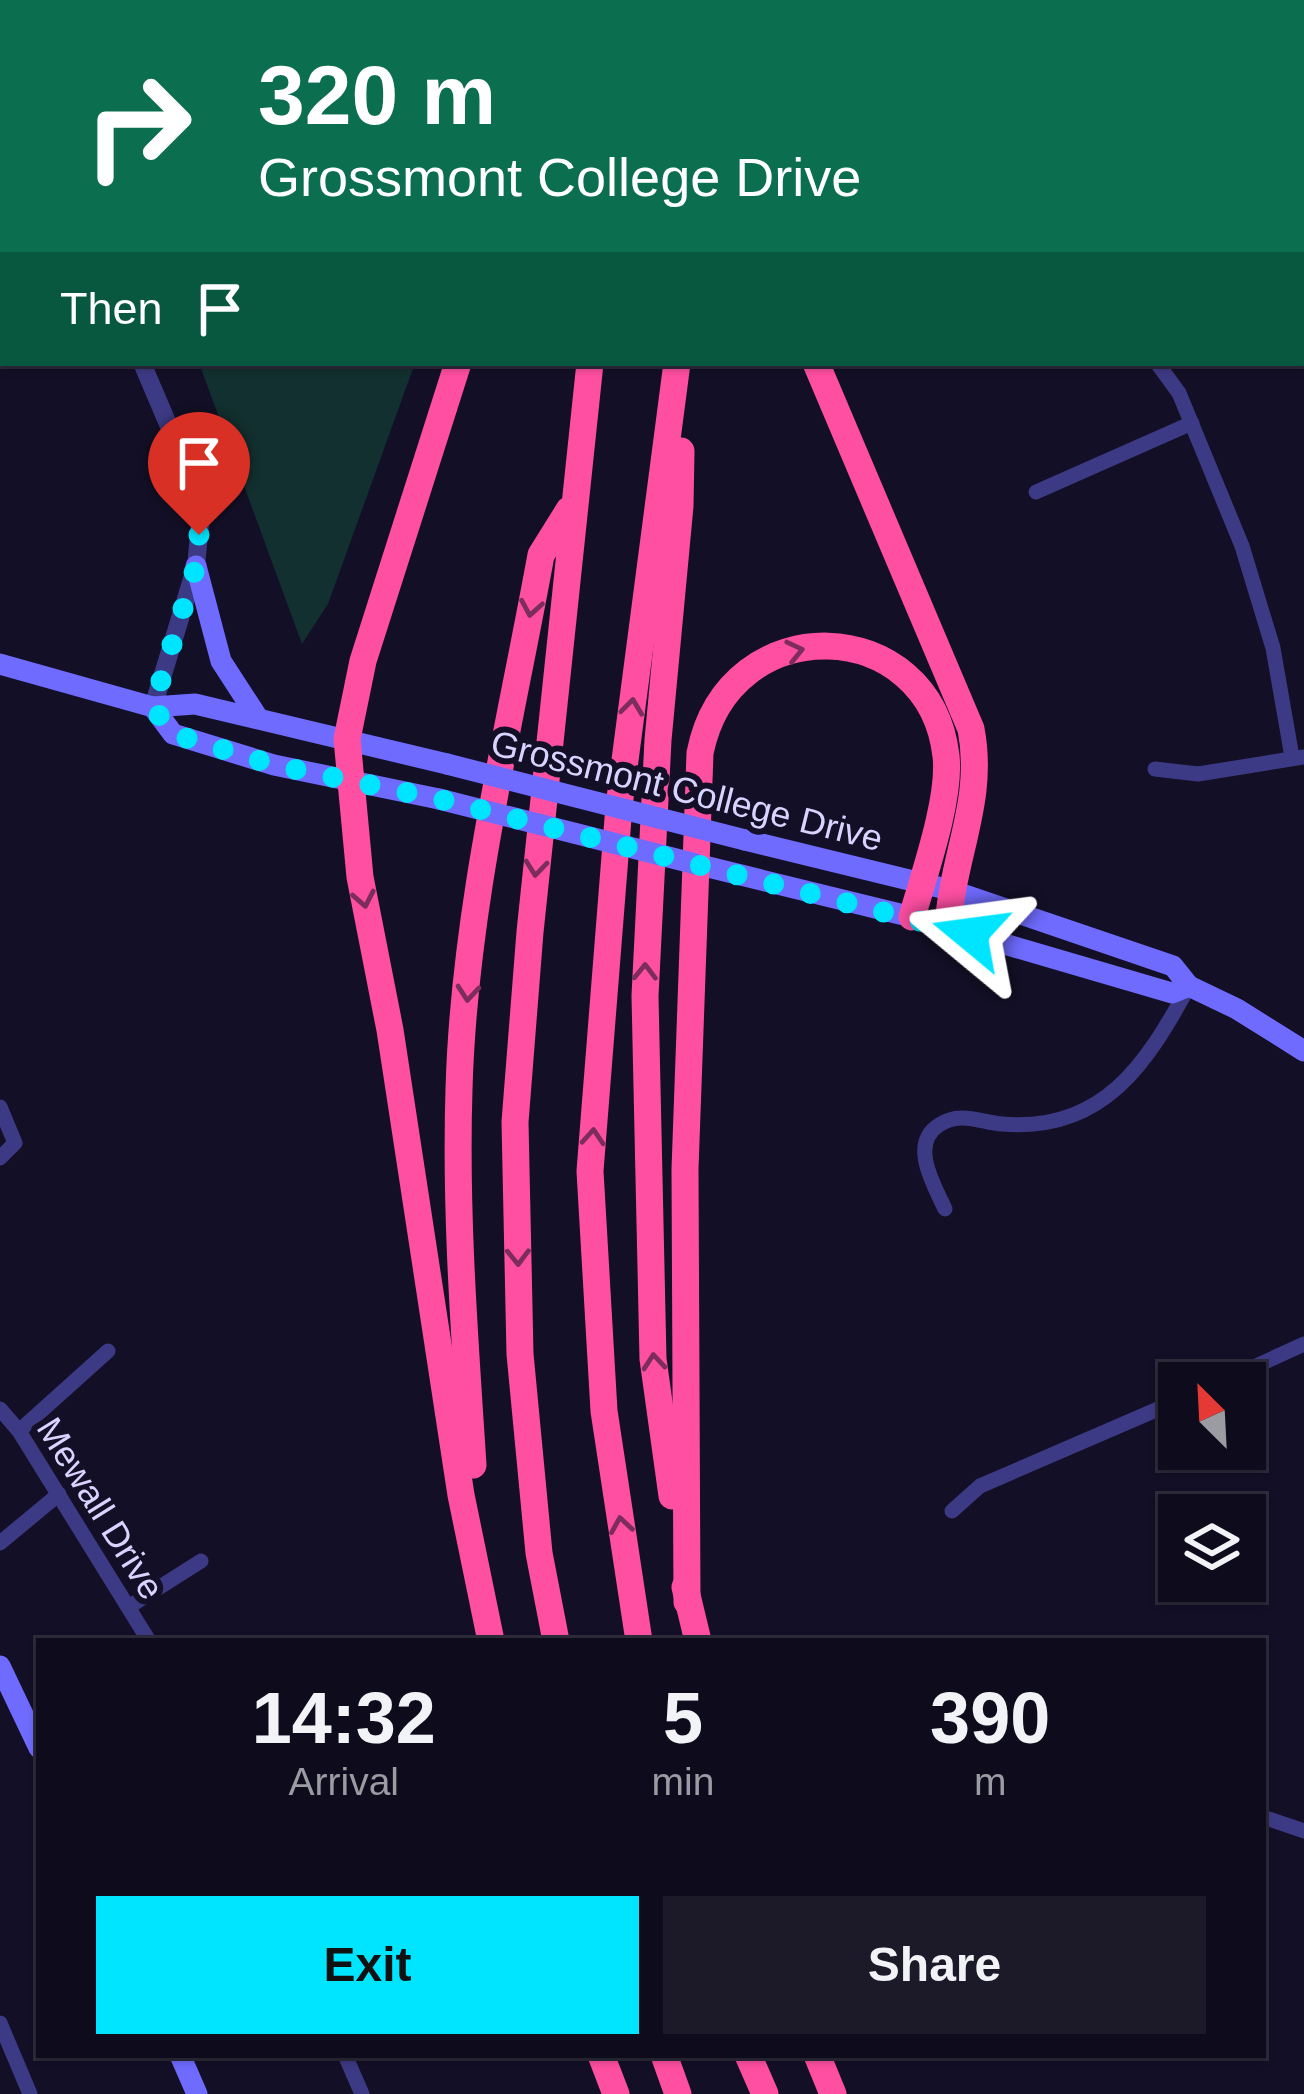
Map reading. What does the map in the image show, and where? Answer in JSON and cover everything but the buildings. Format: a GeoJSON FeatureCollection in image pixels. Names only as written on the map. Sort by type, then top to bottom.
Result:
{"type":"FeatureCollection","features":[{"type":"Feature","properties":{"kind":"highway"},"geometry":{"type":"LineString","coordinates":[[457,366],[363,662],[346,740],[360,877],[390,1030],[461,1495],[490,1638]]}},
{"type":"Feature","properties":{"kind":"highway"},"geometry":{"type":"LineString","coordinates":[[555,1638],[539,1552],[520,1354],[515,1122],[530,932],[590,366]]}},
{"type":"Feature","properties":{"kind":"highway"},"geometry":{"type":"LineString","coordinates":[[680,366],[680,506],[658,740],[645,996],[653,1359],[697,1638]]}},
{"type":"Feature","properties":{"kind":"highway"},"geometry":{"type":"LineString","coordinates":[[639,1638],[604,1411],[590,1171],[619,806],[680,366]]}},
{"type":"Feature","properties":{"kind":"highway"},"geometry":{"type":"LineString","coordinates":[[816,366],[971,729],[976,787],[950,890],[948,928]]}},
{"type":"Feature","properties":{"kind":"highway"},"geometry":{"type":"LineString","coordinates":[[482,1598],[465,1331],[459,1089],[475,919],[541,555],[574,501]]}},
{"type":"Feature","properties":{"kind":"highway"},"geometry":{"type":"LineString","coordinates":[[688,1602],[685,1169],[700,753],[716,706],[750,668],[795,648],[842,647],[887,664],[916,687],[942,735],[947,769],[912,917]]}},
{"type":"Feature","properties":{"kind":"highway"},"geometry":{"type":"LineString","coordinates":[[602,2058],[616,2094]]}},
{"type":"Feature","properties":{"kind":"highway"},"geometry":{"type":"LineString","coordinates":[[665,2058],[678,2094]]}},
{"type":"Feature","properties":{"kind":"highway"},"geometry":{"type":"LineString","coordinates":[[749,2058],[765,2094]]}},
{"type":"Feature","properties":{"kind":"highway"},"geometry":{"type":"LineString","coordinates":[[818,2058],[833,2094]]}},
{"type":"Feature","properties":{"kind":"main road"},"geometry":{"type":"LineString","coordinates":[[196,566],[221,661],[258,718]]}},
{"type":"Feature","properties":{"kind":"main road","name":"Grossmont College Drive"},"geometry":{"type":"LineString","coordinates":[[0,664],[153,707],[195,704],[258,718],[950,890],[1173,966],[1190,986],[1304,1051]]}},
{"type":"Feature","properties":{"kind":"main road","name":"Grossmont College Drive"},"geometry":{"type":"LineString","coordinates":[[153,707],[173,734],[274,765],[439,799],[912,917],[1172,993],[1190,986]]}},
{"type":"Feature","properties":{"kind":"main road"},"geometry":{"type":"LineString","coordinates":[[0,1666],[36,1742]]}},
{"type":"Feature","properties":{"kind":"main road"},"geometry":{"type":"LineString","coordinates":[[181,2058],[197,2094]]}},
{"type":"Feature","properties":{"kind":"street"},"geometry":{"type":"LineString","coordinates":[[143,366],[202,504],[196,566],[153,707]]}},
{"type":"Feature","properties":{"kind":"street"},"geometry":{"type":"LineString","coordinates":[[1155,769],[1198,774],[1298,757],[1242,546],[1179,393],[1159,366]]}},
{"type":"Feature","properties":{"kind":"street"},"geometry":{"type":"LineString","coordinates":[[1036,492],[1192,423]]}},
{"type":"Feature","properties":{"kind":"street"},"geometry":{"type":"LineString","coordinates":[[944,1209],[925,1164],[926,1142],[937,1126],[964,1116],[1004,1124],[1045,1122],[1100,1102],[1143,1064],[1190,986]]}},
{"type":"Feature","properties":{"kind":"street"},"geometry":{"type":"LineString","coordinates":[[0,1107],[15,1143],[0,1158]]}},
{"type":"Feature","properties":{"kind":"street"},"geometry":{"type":"LineString","coordinates":[[1265,1362],[1304,1344]]}},
{"type":"Feature","properties":{"kind":"street"},"geometry":{"type":"LineString","coordinates":[[19,1430],[108,1351]]}},
{"type":"Feature","properties":{"kind":"street","name":"Mewall Drive"},"geometry":{"type":"LineString","coordinates":[[0,1409],[19,1430],[147,1638]]}},
{"type":"Feature","properties":{"kind":"street"},"geometry":{"type":"LineString","coordinates":[[952,1510],[980,1486],[1158,1409]]}},
{"type":"Feature","properties":{"kind":"street"},"geometry":{"type":"LineString","coordinates":[[0,1544],[59,1494]]}},
{"type":"Feature","properties":{"kind":"street"},"geometry":{"type":"LineString","coordinates":[[130,1606],[201,1562]]}},
{"type":"Feature","properties":{"kind":"street"},"geometry":{"type":"LineString","coordinates":[[1266,1818],[1304,1832]]}},
{"type":"Feature","properties":{"kind":"street"},"geometry":{"type":"LineString","coordinates":[[0,2024],[31,2094]]}},
{"type":"Feature","properties":{"kind":"street"},"geometry":{"type":"LineString","coordinates":[[346,2058],[362,2094]]}},
{"type":"Feature","properties":{"kind":"green space"},"geometry":{"type":"Polygon","coordinates":[[[200,366],[414,366],[328,604],[302,644],[200,366]]]}},
{"type":"Feature","properties":{"kind":"route"},"geometry":{"type":"LineString","coordinates":[[199,535],[196,566],[153,707],[173,734],[274,765],[439,799],[970,934]]}}]}
